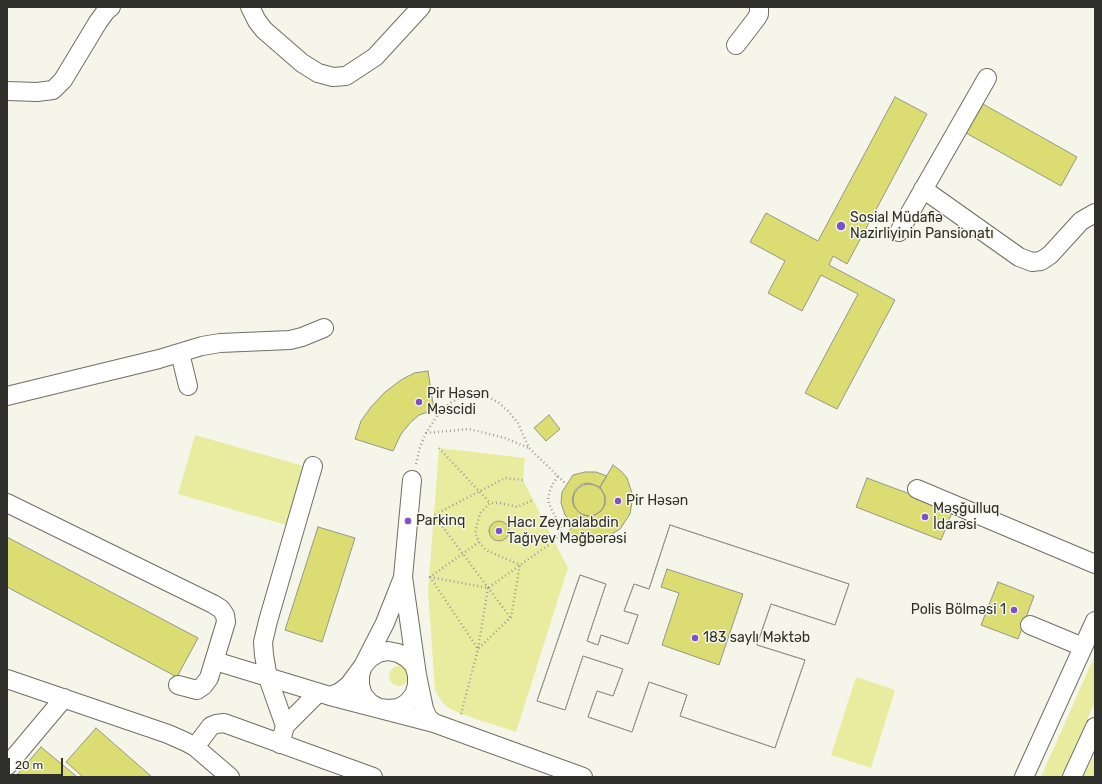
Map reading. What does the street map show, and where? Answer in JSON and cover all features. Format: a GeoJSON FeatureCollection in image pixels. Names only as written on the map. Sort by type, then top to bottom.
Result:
{"type":"FeatureCollection","features":[{"type":"Feature","properties":{"kind":"street"},"geometry":{"type":"LineString","coordinates":[[7,91],[37,92],[53,90],[64,80],[98,22],[106,11],[112,7]]}},
{"type":"Feature","properties":{"kind":"street"},"geometry":{"type":"LineString","coordinates":[[250,7],[257,22],[264,30],[302,63],[318,73],[333,77],[346,76],[375,57],[420,7]]}},
{"type":"Feature","properties":{"kind":"street"},"geometry":{"type":"LineString","coordinates":[[736,45],[756,19],[759,14],[759,7]]}},
{"type":"Feature","properties":{"kind":"street"},"geometry":{"type":"LineString","coordinates":[[899,232],[987,78]]}},
{"type":"Feature","properties":{"kind":"street"},"geometry":{"type":"LineString","coordinates":[[923,190],[1019,257],[1032,262],[1041,261],[1050,255],[1081,221],[1095,213]]}},
{"type":"Feature","properties":{"kind":"street"},"geometry":{"type":"LineString","coordinates":[[7,396],[159,359],[202,346],[220,343],[290,340],[324,328]]}},
{"type":"Feature","properties":{"kind":"street"},"geometry":{"type":"LineString","coordinates":[[180,353],[188,386]]}},
{"type":"Feature","properties":{"kind":"street"},"geometry":{"type":"LineString","coordinates":[[286,726],[268,678],[263,642],[313,466]]}},
{"type":"Feature","properties":{"kind":"street"},"geometry":{"type":"LineString","coordinates":[[412,480],[403,577],[417,675],[424,710],[428,718],[434,723]]}},
{"type":"Feature","properties":{"kind":"street"},"geometry":{"type":"LineString","coordinates":[[917,489],[1095,564]]}},
{"type":"Feature","properties":{"kind":"street"},"geometry":{"type":"LineString","coordinates":[[7,502],[213,604],[221,610],[225,615],[226,622],[209,678],[203,686],[197,690],[178,685]]}},
{"type":"Feature","properties":{"kind":"street"},"geometry":{"type":"LineString","coordinates":[[280,744],[286,726],[324,694],[340,692],[349,685],[363,666],[370,658],[378,652],[388,651],[398,653],[407,658],[414,665],[417,675],[417,685],[414,695],[398,708],[378,708],[370,703],[363,695],[360,686],[360,675],[363,666],[385,623],[403,577]]}},
{"type":"Feature","properties":{"kind":"street"},"geometry":{"type":"LineString","coordinates":[[1024,777],[1095,621]]}},
{"type":"Feature","properties":{"kind":"street"},"geometry":{"type":"LineString","coordinates":[[1030,626],[1083,647]]}},
{"type":"Feature","properties":{"kind":"street"},"geometry":{"type":"LineString","coordinates":[[215,662],[324,694],[434,723],[583,777]]}},
{"type":"Feature","properties":{"kind":"street"},"geometry":{"type":"LineString","coordinates":[[7,678],[168,734],[195,747],[230,777]]}},
{"type":"Feature","properties":{"kind":"street"},"geometry":{"type":"LineString","coordinates":[[7,766],[64,698]]}},
{"type":"Feature","properties":{"kind":"street"},"geometry":{"type":"LineString","coordinates":[[195,747],[212,726],[224,723],[373,777]]}},
{"type":"Feature","properties":{"kind":"street"},"geometry":{"type":"LineString","coordinates":[[1072,777],[1095,727]]}},
{"type":"Feature","properties":{"kind":"path"},"geometry":{"type":"LineString","coordinates":[[412,480],[420,447],[426,433],[437,416],[450,403],[463,396],[475,393],[487,396],[499,403],[518,423],[529,448]]}},
{"type":"Feature","properties":{"kind":"path"},"geometry":{"type":"LineString","coordinates":[[426,433],[469,430],[505,438],[529,448],[566,484]]}},
{"type":"Feature","properties":{"kind":"path"},"geometry":{"type":"LineString","coordinates":[[439,448],[478,492],[490,503]]}},
{"type":"Feature","properties":{"kind":"path"},"geometry":{"type":"LineString","coordinates":[[461,714],[478,649],[488,588],[554,541],[562,530],[548,497],[552,485],[558,476]]}},
{"type":"Feature","properties":{"kind":"path"},"geometry":{"type":"LineString","coordinates":[[511,618],[434,515],[505,478],[523,480]]}},
{"type":"Feature","properties":{"kind":"path"},"geometry":{"type":"LineString","coordinates":[[520,565],[486,550],[479,542],[475,533],[480,513],[490,503],[500,502],[517,507],[533,500]]}},
{"type":"Feature","properties":{"kind":"path"},"geometry":{"type":"LineString","coordinates":[[430,577],[479,542]]}},
{"type":"Feature","properties":{"kind":"path"},"geometry":{"type":"LineString","coordinates":[[478,649],[511,618],[520,565]]}},
{"type":"Feature","properties":{"kind":"path"},"geometry":{"type":"LineString","coordinates":[[430,577],[488,588]]}},
{"type":"Feature","properties":{"kind":"path"},"geometry":{"type":"LineString","coordinates":[[430,577],[478,649]]}},
{"type":"Feature","properties":{"kind":"green space"},"geometry":{"type":"Polygon","coordinates":[[[195,435],[307,467],[290,526],[178,494],[195,435]]]}},
{"type":"Feature","properties":{"kind":"green space"},"geometry":{"type":"Polygon","coordinates":[[[439,448],[525,458],[523,480],[568,568],[516,732],[461,714],[447,707],[435,690],[428,591],[439,448]]]}},
{"type":"Feature","properties":{"kind":"green space"},"geometry":{"type":"Polygon","coordinates":[[[1095,655],[1095,702],[1061,777],[1041,777],[1095,655]]]}},
{"type":"Feature","properties":{"kind":"green space"},"geometry":{"type":"Polygon","coordinates":[[[399,666],[406,669],[409,676],[406,683],[399,686],[392,683],[389,676],[392,669],[399,666]]]}},
{"type":"Feature","properties":{"kind":"green space"},"geometry":{"type":"Polygon","coordinates":[[[856,677],[895,690],[871,768],[831,755],[856,677]]]}},
{"type":"Feature","properties":{"kind":"green space"},"geometry":{"type":"Polygon","coordinates":[[[1093,758],[1095,759],[1095,777],[1083,777],[1093,758]]]}},
{"type":"Feature","properties":{"kind":"building"},"geometry":{"type":"Polygon","coordinates":[[[895,97],[927,114],[847,264],[833,256],[829,265],[895,300],[837,409],[805,393],[858,294],[821,275],[802,311],[768,293],[785,261],[750,242],[766,213],[818,241],[895,97]]]}},
{"type":"Feature","properties":{"kind":"building"},"geometry":{"type":"Polygon","coordinates":[[[983,104],[1077,157],[1061,186],[966,133],[983,104]]]}},
{"type":"Feature","properties":{"kind":"building"},"geometry":{"type":"Polygon","coordinates":[[[428,371],[434,410],[419,415],[410,423],[401,434],[393,451],[355,439],[361,421],[371,407],[385,392],[401,380],[414,373],[428,371]]]}},
{"type":"Feature","properties":{"kind":"building"},"geometry":{"type":"Polygon","coordinates":[[[549,415],[560,429],[546,441],[534,428],[549,415]]]}},
{"type":"Feature","properties":{"kind":"building","name":"Pir Həsən"},"geometry":{"type":"Polygon","coordinates":[[[613,465],[627,478],[633,496],[630,514],[620,529],[604,539],[588,542],[579,541],[567,534],[581,514],[587,516],[595,515],[601,511],[605,505],[605,496],[600,487],[613,465]]]}},
{"type":"Feature","properties":{"kind":"building"},"geometry":{"type":"Polygon","coordinates":[[[585,472],[596,472],[607,476],[600,487],[589,483],[582,484],[575,490],[572,499],[574,507],[581,514],[574,524],[565,515],[561,503],[562,492],[573,475],[585,472]]]}},
{"type":"Feature","properties":{"kind":"building"},"geometry":{"type":"Polygon","coordinates":[[[867,478],[953,510],[941,540],[856,507],[867,478]]]}},
{"type":"Feature","properties":{"kind":"building"},"geometry":{"type":"Polygon","coordinates":[[[586,484],[592,484],[601,488],[605,500],[601,512],[592,516],[586,516],[577,512],[573,503],[573,497],[577,488],[586,484]]]}},
{"type":"Feature","properties":{"kind":"building"},"geometry":{"type":"Polygon","coordinates":[[[495,521],[503,521],[509,527],[509,535],[503,541],[495,541],[489,535],[489,527],[495,521]]]}},
{"type":"Feature","properties":{"kind":"building","name":"183 saylı Məktəb"},"geometry":{"type":"Polygon","coordinates":[[[670,525],[849,584],[835,625],[771,604],[757,645],[805,660],[775,748],[680,716],[687,695],[649,682],[632,732],[588,717],[597,691],[613,696],[623,669],[583,656],[565,710],[537,701],[580,575],[606,584],[587,641],[598,645],[601,635],[628,644],[638,615],[624,611],[634,584],[649,589],[670,525]],[[667,569],[661,587],[679,593],[662,645],[719,665],[743,594],[667,569]]]}},
{"type":"Feature","properties":{"kind":"building","name":"183 saylı Məktəb"},"geometry":{"type":"Polygon","coordinates":[[[670,525],[849,584],[835,625],[771,604],[757,645],[805,660],[775,748],[680,716],[687,695],[649,682],[632,732],[588,717],[597,691],[613,696],[623,669],[583,656],[565,710],[537,701],[580,575],[606,584],[587,641],[598,645],[601,635],[628,644],[638,615],[624,611],[634,584],[649,589],[670,525]]]}},
{"type":"Feature","properties":{"kind":"building"},"geometry":{"type":"Polygon","coordinates":[[[318,527],[355,538],[322,642],[285,630],[318,527]]]}},
{"type":"Feature","properties":{"kind":"building"},"geometry":{"type":"Polygon","coordinates":[[[7,537],[198,638],[177,677],[7,587],[7,537]]]}},
{"type":"Feature","properties":{"kind":"building"},"geometry":{"type":"Polygon","coordinates":[[[998,582],[1034,596],[1018,639],[981,625],[998,582]]]}},
{"type":"Feature","properties":{"kind":"building"},"geometry":{"type":"Polygon","coordinates":[[[96,728],[152,777],[83,777],[66,762],[96,728]]]}},
{"type":"Feature","properties":{"kind":"building"},"geometry":{"type":"Polygon","coordinates":[[[41,747],[76,776],[76,777],[15,777],[41,747]]]}},
{"type":"Feature","properties":{"kind":"place","name":"Sosial Müdafiə Nazirliyinin Pansionatı"},"geometry":{"type":"Point","coordinates":[841,226]}},
{"type":"Feature","properties":{"kind":"place","name":"Pir Həsən Məscidi"},"geometry":{"type":"Point","coordinates":[419,402]}},
{"type":"Feature","properties":{"kind":"place","name":"Pir Həsən"},"geometry":{"type":"Point","coordinates":[618,501]}},
{"type":"Feature","properties":{"kind":"place","name":"Məşğulluq İdarəsi"},"geometry":{"type":"Point","coordinates":[925,517]}},
{"type":"Feature","properties":{"kind":"place","name":"Parkinq"},"geometry":{"type":"Point","coordinates":[408,521]}},
{"type":"Feature","properties":{"kind":"place","name":"Hacı Zeynalabdin Tağıyev Məğbərəsi"},"geometry":{"type":"Point","coordinates":[499,531]}},
{"type":"Feature","properties":{"kind":"place","name":"Polis Bölməsi 1"},"geometry":{"type":"Point","coordinates":[1014,610]}},
{"type":"Feature","properties":{"kind":"place","name":"183 saylı Məktəb"},"geometry":{"type":"Point","coordinates":[695,638]}}]}
